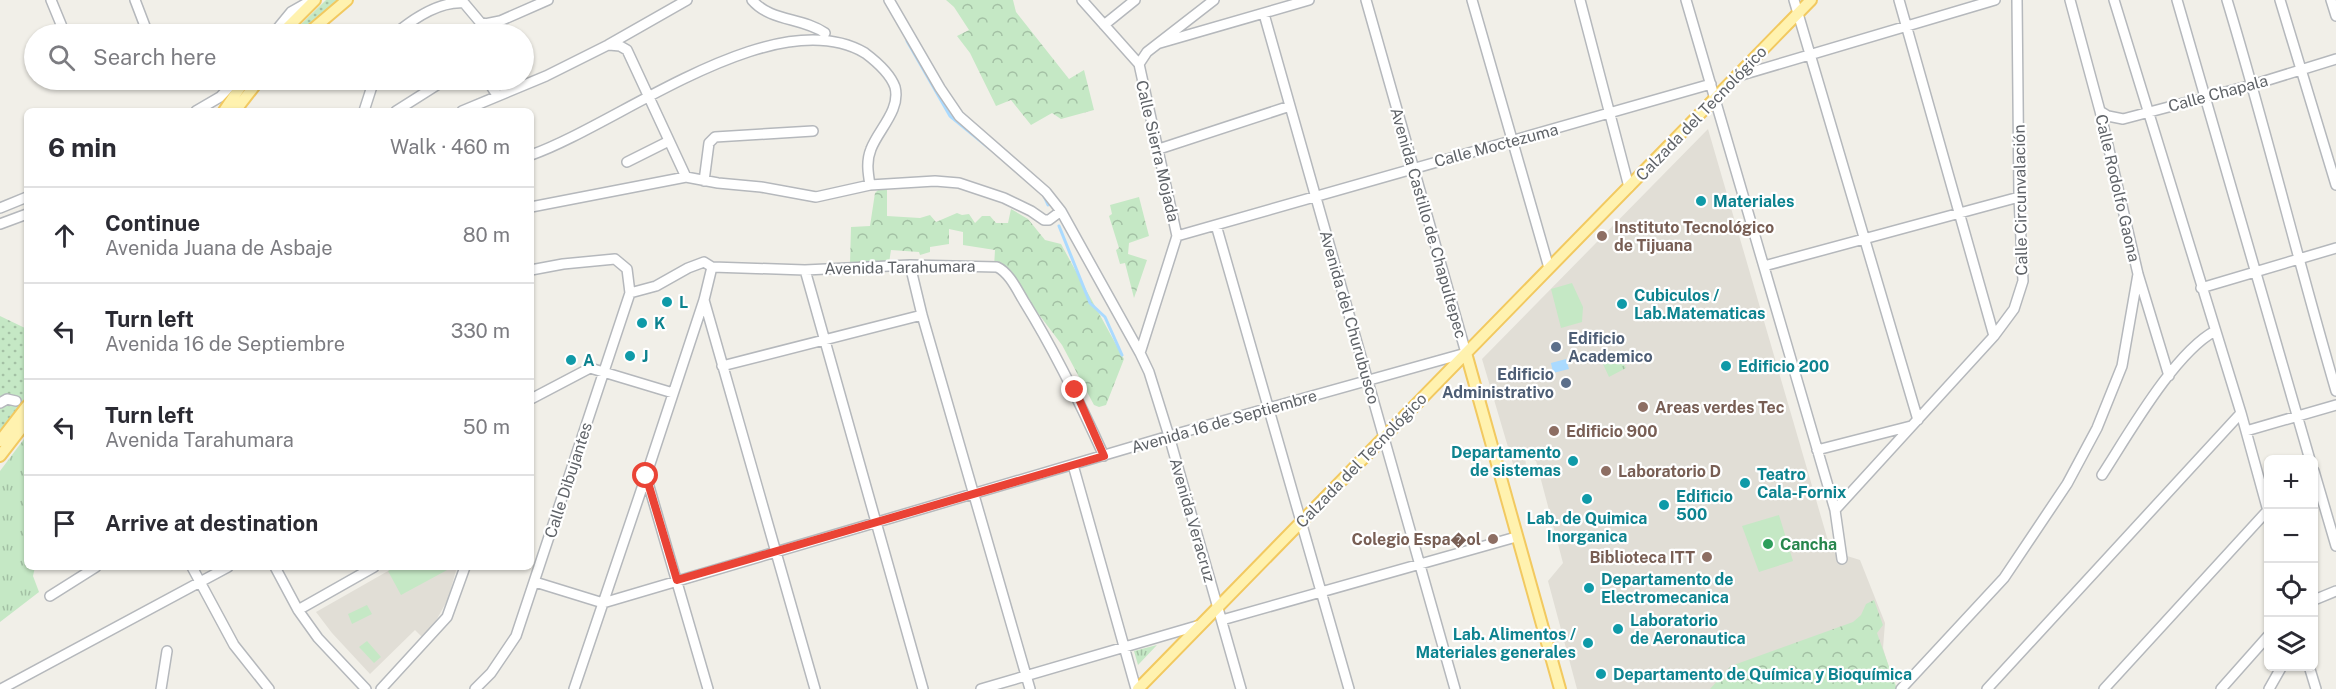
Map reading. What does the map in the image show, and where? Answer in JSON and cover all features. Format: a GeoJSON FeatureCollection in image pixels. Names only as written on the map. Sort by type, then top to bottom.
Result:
{"type":"FeatureCollection","features":[{"type":"Feature","properties":{"kind":"main road"},"geometry":{"type":"LineString","coordinates":[[291,24],[314,0]]}},
{"type":"Feature","properties":{"kind":"main road"},"geometry":{"type":"LineString","coordinates":[[319,24],[347,0]]}},
{"type":"Feature","properties":{"kind":"main road","name":"Calzada del Tecnológico"},"geometry":{"type":"LineString","coordinates":[[1137,689],[1811,0]]}},
{"type":"Feature","properties":{"kind":"main road"},"geometry":{"type":"LineString","coordinates":[[226,108],[238,90]]}},
{"type":"Feature","properties":{"kind":"main road"},"geometry":{"type":"LineString","coordinates":[[237,108],[251,90]]}},
{"type":"Feature","properties":{"kind":"main road","name":"Avenida Castillo de Chapultepec"},"geometry":{"type":"LineString","coordinates":[[1466,353],[1560,689]]}},
{"type":"Feature","properties":{"kind":"main road"},"geometry":{"type":"LineString","coordinates":[[0,441],[24,410]]}},
{"type":"Feature","properties":{"kind":"main road"},"geometry":{"type":"LineString","coordinates":[[0,456],[24,425]]}},
{"type":"Feature","properties":{"kind":"street"},"geometry":{"type":"LineString","coordinates":[[51,0],[61,24]]}},
{"type":"Feature","properties":{"kind":"street"},"geometry":{"type":"LineString","coordinates":[[135,0],[144,24]]}},
{"type":"Feature","properties":{"kind":"street"},"geometry":{"type":"LineString","coordinates":[[281,24],[291,12],[314,0]]}},
{"type":"Feature","properties":{"kind":"street"},"geometry":{"type":"LineString","coordinates":[[409,24],[443,6],[464,3],[480,22],[492,24],[548,0]]}},
{"type":"Feature","properties":{"kind":"street"},"geometry":{"type":"LineString","coordinates":[[534,81],[608,45],[687,0]]}},
{"type":"Feature","properties":{"kind":"street"},"geometry":{"type":"LineString","coordinates":[[752,0],[759,9],[772,15],[814,25],[827,34],[852,43],[884,70],[895,88],[895,106],[871,149],[868,160],[870,185]]}},
{"type":"Feature","properties":{"kind":"street","name":"Avenida Veracruz"},"geometry":{"type":"LineString","coordinates":[[889,0],[949,103],[959,116],[1046,192],[1062,211],[1140,354],[1149,372],[1169,436],[1241,689]]}},
{"type":"Feature","properties":{"kind":"street","name":"Calle Sierra Mojada"},"geometry":{"type":"LineString","coordinates":[[1082,0],[1139,64],[1177,236],[1140,354]]}},
{"type":"Feature","properties":{"kind":"street"},"geometry":{"type":"LineString","coordinates":[[1104,25],[1135,0]]}},
{"type":"Feature","properties":{"kind":"street"},"geometry":{"type":"LineString","coordinates":[[1139,64],[1147,52],[1214,0]]}},
{"type":"Feature","properties":{"kind":"street"},"geometry":{"type":"LineString","coordinates":[[1160,43],[1309,0]]}},
{"type":"Feature","properties":{"kind":"street","name":"Avenida Castillo de Chapultepec"},"geometry":{"type":"LineString","coordinates":[[1366,0],[1466,353]]}},
{"type":"Feature","properties":{"kind":"street"},"geometry":{"type":"LineString","coordinates":[[1472,0],[1549,268]]}},
{"type":"Feature","properties":{"kind":"street"},"geometry":{"type":"LineString","coordinates":[[1580,0],[1629,187]]}},
{"type":"Feature","properties":{"kind":"street"},"geometry":{"type":"LineString","coordinates":[[1686,0],[1835,510],[1842,559]]}},
{"type":"Feature","properties":{"kind":"street"},"geometry":{"type":"LineString","coordinates":[[1794,0],[1864,238],[1915,423],[1817,450]]}},
{"type":"Feature","properties":{"kind":"street"},"geometry":{"type":"LineString","coordinates":[[1899,0],[1994,336]]}},
{"type":"Feature","properties":{"kind":"street"},"geometry":{"type":"LineString","coordinates":[[1735,78],[1995,0]]}},
{"type":"Feature","properties":{"kind":"street","name":"Calle Circunvalación"},"geometry":{"type":"LineString","coordinates":[[1835,510],[1994,336],[2014,309],[2023,281],[2019,196],[2016,0]]}},
{"type":"Feature","properties":{"kind":"street","name":"Calle Rodolfo Gaona"},"geometry":{"type":"LineString","coordinates":[[2070,0],[2100,111],[2138,274],[2169,376]]}},
{"type":"Feature","properties":{"kind":"street"},"geometry":{"type":"LineString","coordinates":[[2114,0],[2241,413],[2267,509]]}},
{"type":"Feature","properties":{"kind":"street"},"geometry":{"type":"LineString","coordinates":[[2177,0],[2309,455]]}},
{"type":"Feature","properties":{"kind":"street"},"geometry":{"type":"LineString","coordinates":[[2227,0],[2336,391]]}},
{"type":"Feature","properties":{"kind":"street"},"geometry":{"type":"LineString","coordinates":[[2280,0],[2336,185]]}},
{"type":"Feature","properties":{"kind":"street"},"geometry":{"type":"LineString","coordinates":[[2331,0],[2336,16]]}},
{"type":"Feature","properties":{"kind":"street","name":"Avenida del Churubusco"},"geometry":{"type":"LineString","coordinates":[[1263,14],[1455,689]]}},
{"type":"Feature","properties":{"kind":"street"},"geometry":{"type":"LineString","coordinates":[[534,154],[557,144],[701,64],[754,42],[783,34],[827,34]]}},
{"type":"Feature","properties":{"kind":"street"},"geometry":{"type":"LineString","coordinates":[[608,45],[620,46],[627,50],[686,177]]}},
{"type":"Feature","properties":{"kind":"street","name":"Calle Chapala"},"geometry":{"type":"LineString","coordinates":[[2100,111],[2108,116],[2123,119],[2252,85],[2336,59]]}},
{"type":"Feature","properties":{"kind":"street","name":"Calle Moctezuma"},"geometry":{"type":"LineString","coordinates":[[1177,236],[1711,84]]}},
{"type":"Feature","properties":{"kind":"street"},"geometry":{"type":"LineString","coordinates":[[201,108],[220,97],[227,90]]}},
{"type":"Feature","properties":{"kind":"street"},"geometry":{"type":"LineString","coordinates":[[365,108],[371,90]]}},
{"type":"Feature","properties":{"kind":"street"},"geometry":{"type":"LineString","coordinates":[[401,108],[429,90]]}},
{"type":"Feature","properties":{"kind":"street"},"geometry":{"type":"LineString","coordinates":[[493,90],[497,96]]}},
{"type":"Feature","properties":{"kind":"street"},"geometry":{"type":"LineString","coordinates":[[469,108],[512,90]]}},
{"type":"Feature","properties":{"kind":"street"},"geometry":{"type":"LineString","coordinates":[[1159,149],[1290,106]]}},
{"type":"Feature","properties":{"kind":"street"},"geometry":{"type":"LineString","coordinates":[[704,180],[709,143],[715,137],[813,130]]}},
{"type":"Feature","properties":{"kind":"street"},"geometry":{"type":"LineString","coordinates":[[627,162],[669,141]]}},
{"type":"Feature","properties":{"kind":"street"},"geometry":{"type":"LineString","coordinates":[[534,206],[686,177],[816,197],[829,196],[870,185],[934,181],[959,183],[1004,198],[1044,220],[1049,220],[1062,211]]}},
{"type":"Feature","properties":{"kind":"street"},"geometry":{"type":"LineString","coordinates":[[1764,266],[2019,196]]}},
{"type":"Feature","properties":{"kind":"street"},"geometry":{"type":"LineString","coordinates":[[24,198],[2,207],[5,223],[24,215]]}},
{"type":"Feature","properties":{"kind":"street"},"geometry":{"type":"LineString","coordinates":[[1216,225],[1349,689]]}},
{"type":"Feature","properties":{"kind":"street"},"geometry":{"type":"LineString","coordinates":[[2201,288],[2336,248]]}},
{"type":"Feature","properties":{"kind":"street"},"geometry":{"type":"LineString","coordinates":[[534,269],[615,259],[627,269],[630,293]]}},
{"type":"Feature","properties":{"kind":"street","name":"Avenida Tarahumara"},"geometry":{"type":"LineString","coordinates":[[630,293],[656,286],[700,262],[712,267],[805,270],[910,265],[997,267],[1003,270],[1054,350],[1075,390],[1104,456]]}},
{"type":"Feature","properties":{"kind":"street"},"geometry":{"type":"LineString","coordinates":[[910,265],[922,315],[1030,689]]}},
{"type":"Feature","properties":{"kind":"street"},"geometry":{"type":"LineString","coordinates":[[574,689],[704,300],[712,267]]}},
{"type":"Feature","properties":{"kind":"street"},"geometry":{"type":"LineString","coordinates":[[805,270],[923,689]]}},
{"type":"Feature","properties":{"kind":"street"},"geometry":{"type":"LineString","coordinates":[[1901,689],[2004,578],[2067,484],[2097,428],[2122,366],[2138,274]]}},
{"type":"Feature","properties":{"kind":"street","name":"Calle Dibujantes"},"geometry":{"type":"LineString","coordinates":[[475,689],[491,673],[516,636],[630,293]]}},
{"type":"Feature","properties":{"kind":"street"},"geometry":{"type":"LineString","coordinates":[[704,300],[815,689]]}},
{"type":"Feature","properties":{"kind":"street"},"geometry":{"type":"LineString","coordinates":[[722,366],[922,315]]}},
{"type":"Feature","properties":{"kind":"street"},"geometry":{"type":"LineString","coordinates":[[2102,475],[2169,376],[2194,346],[2215,331]]}},
{"type":"Feature","properties":{"kind":"street","name":"Avenida 16 de Septiembre"},"geometry":{"type":"LineString","coordinates":[[603,603],[776,550],[1169,436],[1466,353]]}},
{"type":"Feature","properties":{"kind":"street"},"geometry":{"type":"LineString","coordinates":[[534,397],[588,368],[673,393]]}},
{"type":"Feature","properties":{"kind":"street"},"geometry":{"type":"LineString","coordinates":[[0,403],[7,399],[16,401]]}},
{"type":"Feature","properties":{"kind":"street"},"geometry":{"type":"LineString","coordinates":[[2246,431],[2336,405]]}},
{"type":"Feature","properties":{"kind":"street"},"geometry":{"type":"LineString","coordinates":[[1988,689],[2241,413]]}},
{"type":"Feature","properties":{"kind":"street"},"geometry":{"type":"LineString","coordinates":[[1073,465],[1137,689]]}},
{"type":"Feature","properties":{"kind":"street"},"geometry":{"type":"LineString","coordinates":[[646,476],[708,689]]}},
{"type":"Feature","properties":{"kind":"street"},"geometry":{"type":"LineString","coordinates":[[2318,487],[2336,546]]}},
{"type":"Feature","properties":{"kind":"street"},"geometry":{"type":"LineString","coordinates":[[2104,689],[2264,515]]}},
{"type":"Feature","properties":{"kind":"street"},"geometry":{"type":"LineString","coordinates":[[1221,620],[1516,537]]}},
{"type":"Feature","properties":{"kind":"street"},"geometry":{"type":"LineString","coordinates":[[50,596],[91,570]]}},
{"type":"Feature","properties":{"kind":"street"},"geometry":{"type":"LineString","coordinates":[[194,570],[234,645],[269,689]]}},
{"type":"Feature","properties":{"kind":"street"},"geometry":{"type":"LineString","coordinates":[[1,689],[222,570]]}},
{"type":"Feature","properties":{"kind":"street"},"geometry":{"type":"LineString","coordinates":[[277,570],[298,610],[318,638],[366,689]]}},
{"type":"Feature","properties":{"kind":"street"},"geometry":{"type":"LineString","coordinates":[[298,610],[369,570]]}},
{"type":"Feature","properties":{"kind":"street"},"geometry":{"type":"LineString","coordinates":[[381,689],[447,617],[464,570]]}},
{"type":"Feature","properties":{"kind":"street"},"geometry":{"type":"LineString","coordinates":[[535,582],[603,603]]}},
{"type":"Feature","properties":{"kind":"street"},"geometry":{"type":"LineString","coordinates":[[2318,598],[2336,591]]}},
{"type":"Feature","properties":{"kind":"street"},"geometry":{"type":"LineString","coordinates":[[981,689],[1200,625]]}},
{"type":"Feature","properties":{"kind":"street"},"geometry":{"type":"LineString","coordinates":[[2221,689],[2264,641]]}},
{"type":"Feature","properties":{"kind":"street"},"geometry":{"type":"LineString","coordinates":[[161,689],[167,651]]}},
{"type":"Feature","properties":{"kind":"street"},"geometry":{"type":"LineString","coordinates":[[2270,689],[2279,671]]}},
{"type":"Feature","properties":{"kind":"street"},"geometry":{"type":"LineString","coordinates":[[2311,671],[2316,689]]}},
{"type":"Feature","properties":{"kind":"shaded area","name":"Instituto Tecnológico de Tijuana"},"geometry":{"type":"Polygon","coordinates":[[[1708,129],[1831,551],[1860,560],[1885,623],[1883,648],[1895,689],[1577,689],[1548,581],[1563,563],[1536,461],[1525,455],[1526,466],[1513,464],[1482,359],[1708,129]]]}},
{"type":"Feature","properties":{"kind":"shaded area"},"geometry":{"type":"Polygon","coordinates":[[[390,570],[456,570],[448,599],[433,626],[422,637],[415,630],[370,674],[316,612],[390,570]]]}},
{"type":"Feature","properties":{"kind":"green space"},"geometry":{"type":"Polygon","coordinates":[[[326,0],[340,0],[312,24],[301,24],[326,0]]]}},
{"type":"Feature","properties":{"kind":"green space"},"geometry":{"type":"Polygon","coordinates":[[[946,0],[1013,0],[1016,12],[1069,79],[1084,70],[1094,110],[1061,119],[1052,113],[1031,125],[1011,100],[996,106],[970,53],[957,36],[969,30],[954,7],[946,0]]]}},
{"type":"Feature","properties":{"kind":"green space"},"geometry":{"type":"Polygon","coordinates":[[[880,188],[887,189],[887,216],[920,218],[930,215],[936,222],[957,213],[969,214],[975,223],[982,216],[990,216],[996,223],[1008,223],[1011,209],[1028,219],[1045,240],[1061,244],[1124,359],[1106,405],[1099,407],[1094,405],[1062,345],[1034,308],[994,267],[995,250],[963,245],[963,232],[949,229],[949,244],[930,247],[930,252],[920,255],[919,252],[891,250],[889,263],[850,264],[851,227],[870,226],[875,193],[880,188]]]}},
{"type":"Feature","properties":{"kind":"green space"},"geometry":{"type":"Polygon","coordinates":[[[1139,197],[1149,236],[1129,243],[1128,254],[1147,260],[1134,298],[1125,263],[1120,264],[1116,250],[1119,248],[1109,216],[1112,214],[1110,205],[1139,197]]]}},
{"type":"Feature","properties":{"kind":"green space"},"geometry":{"type":"Polygon","coordinates":[[[1572,283],[1583,307],[1582,322],[1561,328],[1551,289],[1572,283]]]}},
{"type":"Feature","properties":{"kind":"green space"},"geometry":{"type":"Polygon","coordinates":[[[0,316],[24,328],[24,401],[0,433],[0,316]]]}},
{"type":"Feature","properties":{"kind":"green space"},"geometry":{"type":"Polygon","coordinates":[[[1621,357],[1626,368],[1609,377],[1603,364],[1621,357]]]}},
{"type":"Feature","properties":{"kind":"green space"},"geometry":{"type":"Polygon","coordinates":[[[24,439],[24,570],[34,570],[33,576],[39,592],[0,622],[0,471],[24,439]]]}},
{"type":"Feature","properties":{"kind":"green space","name":"Cancha"},"geometry":{"type":"Polygon","coordinates":[[[1779,515],[1793,561],[1759,572],[1742,526],[1779,515]]]}},
{"type":"Feature","properties":{"kind":"green space"},"geometry":{"type":"Polygon","coordinates":[[[390,570],[447,570],[401,595],[388,571],[390,570]]]}},
{"type":"Feature","properties":{"kind":"green space"},"geometry":{"type":"Polygon","coordinates":[[[1874,600],[1883,625],[1877,633],[1897,689],[1710,689],[1731,666],[1853,622],[1861,615],[1866,604],[1874,600]]]}},
{"type":"Feature","properties":{"kind":"green space"},"geometry":{"type":"Polygon","coordinates":[[[367,605],[372,614],[352,624],[348,614],[367,605]]]}},
{"type":"Feature","properties":{"kind":"green space"},"geometry":{"type":"Polygon","coordinates":[[[367,641],[381,657],[374,663],[359,647],[367,641]]]}},
{"type":"Feature","properties":{"kind":"green space"},"geometry":{"type":"Polygon","coordinates":[[[1157,645],[1138,665],[1134,651],[1157,645]]]}},
{"type":"Feature","properties":{"kind":"water"},"geometry":{"type":"Polygon","coordinates":[[[1566,359],[1569,369],[1553,373],[1551,363],[1566,359]]]}},
{"type":"Feature","properties":{"kind":"waterway"},"geometry":{"type":"LineString","coordinates":[[907,41],[950,116],[989,148]]}},
{"type":"Feature","properties":{"kind":"waterway"},"geometry":{"type":"LineString","coordinates":[[1044,196],[1048,205]]}},
{"type":"Feature","properties":{"kind":"waterway"},"geometry":{"type":"LineString","coordinates":[[1059,226],[1090,303],[1105,317],[1122,355]]}},
{"type":"Feature","properties":{"kind":"place","name":"Materiales"},"geometry":{"type":"Point","coordinates":[1701,201]}},
{"type":"Feature","properties":{"kind":"place","name":"Instituto Tecnológico de Tijuana"},"geometry":{"type":"Point","coordinates":[1602,236]}},
{"type":"Feature","properties":{"kind":"place","name":"L"},"geometry":{"type":"Point","coordinates":[667,302]}},
{"type":"Feature","properties":{"kind":"place","name":"Cubiculos / Lab.Matematicas"},"geometry":{"type":"Point","coordinates":[1622,304]}},
{"type":"Feature","properties":{"kind":"place","name":"K"},"geometry":{"type":"Point","coordinates":[642,323]}},
{"type":"Feature","properties":{"kind":"place","name":"Edificio Academico"},"geometry":{"type":"Point","coordinates":[1556,347]}},
{"type":"Feature","properties":{"kind":"place","name":"J"},"geometry":{"type":"Point","coordinates":[630,356]}},
{"type":"Feature","properties":{"kind":"place","name":"A"},"geometry":{"type":"Point","coordinates":[571,360]}},
{"type":"Feature","properties":{"kind":"place","name":"Edificio 200"},"geometry":{"type":"Point","coordinates":[1726,366]}},
{"type":"Feature","properties":{"kind":"place","name":"Edificio Administrativo"},"geometry":{"type":"Point","coordinates":[1566,383]}},
{"type":"Feature","properties":{"kind":"place","name":"Areas verdes Tec"},"geometry":{"type":"Point","coordinates":[1643,407]}},
{"type":"Feature","properties":{"kind":"place","name":"Edificio 900"},"geometry":{"type":"Point","coordinates":[1554,431]}},
{"type":"Feature","properties":{"kind":"place","name":"Departamento de sistemas"},"geometry":{"type":"Point","coordinates":[1573,461]}},
{"type":"Feature","properties":{"kind":"place","name":"Laboratorio D"},"geometry":{"type":"Point","coordinates":[1606,471]}},
{"type":"Feature","properties":{"kind":"place","name":"Teatro Cala-Fornix"},"geometry":{"type":"Point","coordinates":[1745,483]}},
{"type":"Feature","properties":{"kind":"place","name":"Lab. de Quimica Inorganica"},"geometry":{"type":"Point","coordinates":[1587,499]}},
{"type":"Feature","properties":{"kind":"place","name":"Edificio 500"},"geometry":{"type":"Point","coordinates":[1664,505]}},
{"type":"Feature","properties":{"kind":"place","name":"Colegio Espa�ol"},"geometry":{"type":"Point","coordinates":[1493,539]}},
{"type":"Feature","properties":{"kind":"place","name":"Cancha"},"geometry":{"type":"Point","coordinates":[1768,544]}},
{"type":"Feature","properties":{"kind":"place","name":"Biblioteca ITT"},"geometry":{"type":"Point","coordinates":[1707,557]}},
{"type":"Feature","properties":{"kind":"place","name":"Departamento de Electromecanica"},"geometry":{"type":"Point","coordinates":[1589,588]}},
{"type":"Feature","properties":{"kind":"place","name":"Laboratorio de Aeronautica"},"geometry":{"type":"Point","coordinates":[1618,629]}},
{"type":"Feature","properties":{"kind":"place","name":"Lab. Alimentos / Materiales generales"},"geometry":{"type":"Point","coordinates":[1588,643]}},
{"type":"Feature","properties":{"kind":"place","name":"Departamento de Química y Bioquímica"},"geometry":{"type":"Point","coordinates":[1601,674]}},
{"type":"Feature","properties":{"kind":"route"},"geometry":{"type":"LineString","coordinates":[[646,476],[677,580],[1104,456],[1075,390]]}}]}
